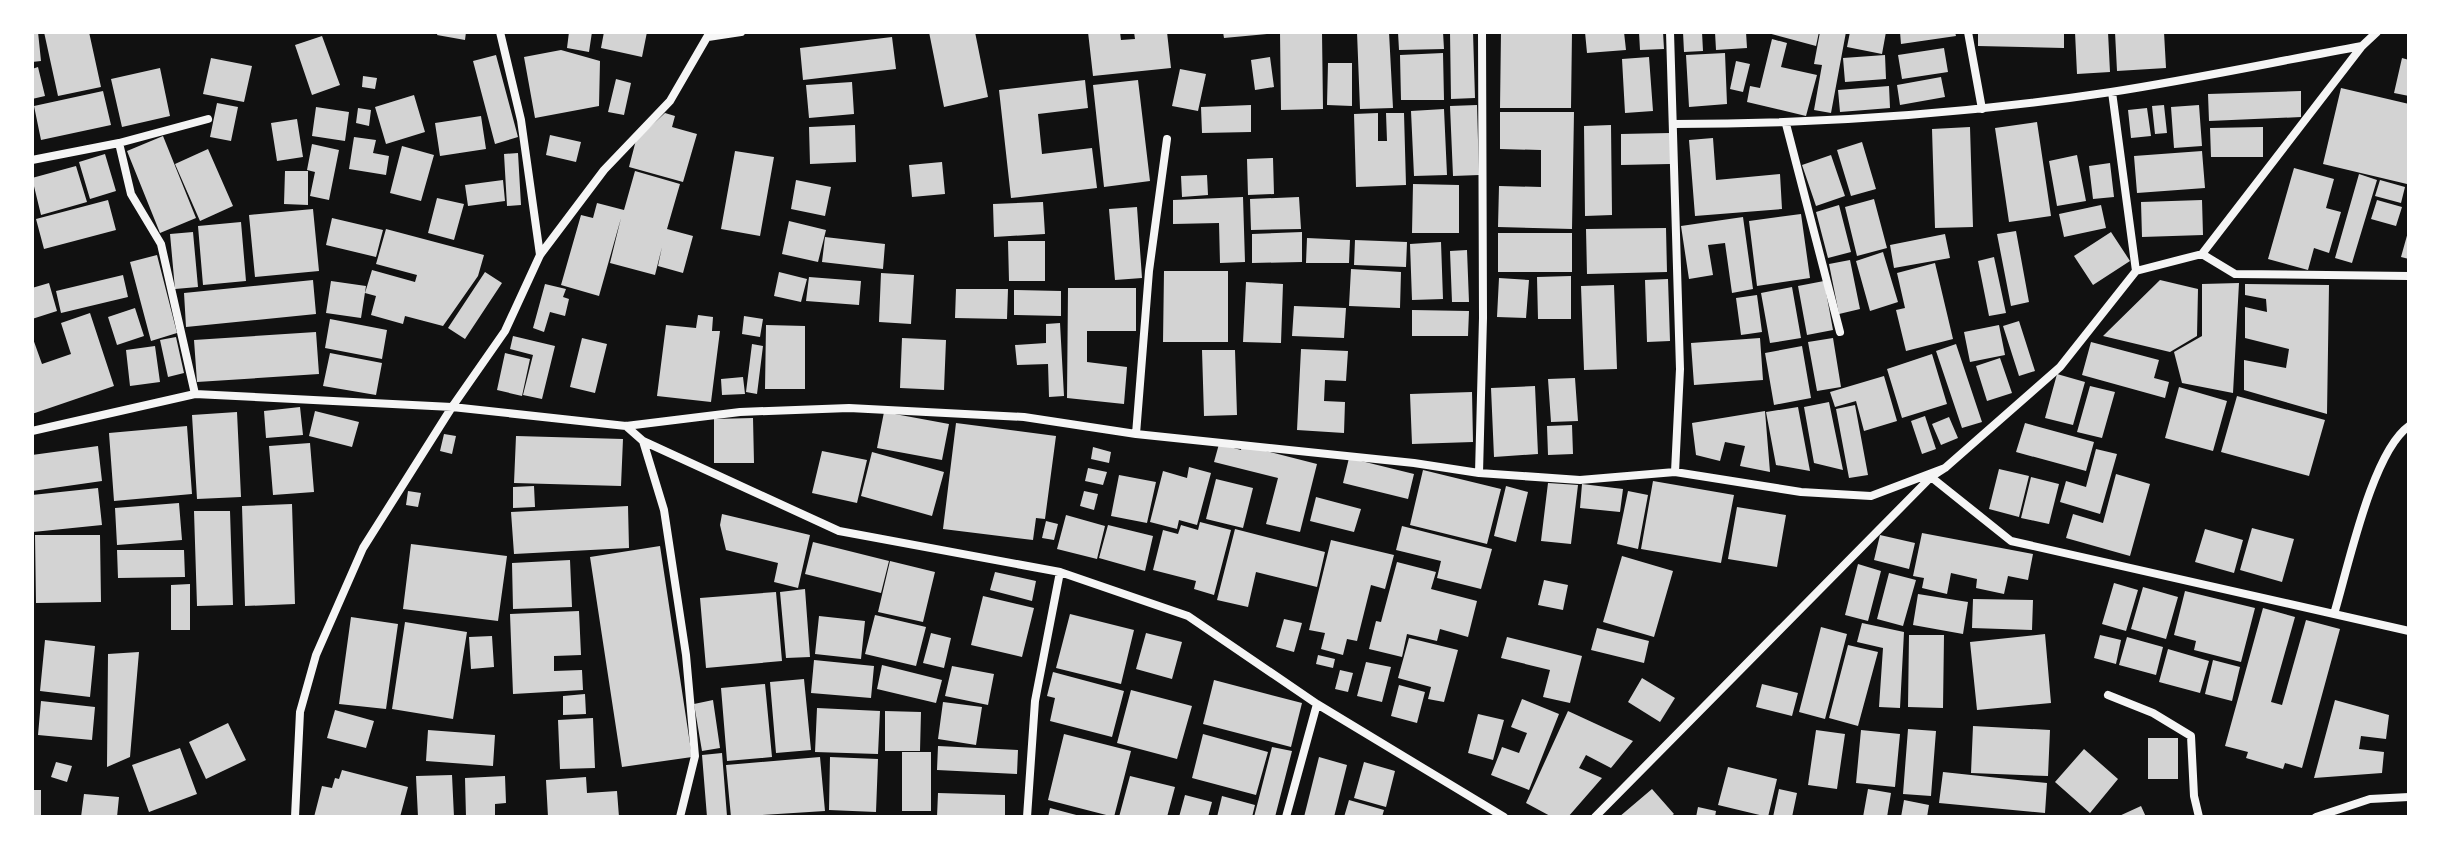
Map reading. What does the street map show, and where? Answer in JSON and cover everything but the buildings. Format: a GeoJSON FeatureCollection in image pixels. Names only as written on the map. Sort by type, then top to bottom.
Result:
{"type":"FeatureCollection","features":[{"type":"Feature","properties":{"kind":"street"},"geometry":{"type":"LineString","coordinates":[[500,32],[521,120],[540,255]]}},
{"type":"Feature","properties":{"kind":"street"},"geometry":{"type":"LineString","coordinates":[[295,817],[300,712],[316,655],[363,548],[452,407],[505,331],[540,255],[604,170],[670,101],[709,35],[741,32]]}},
{"type":"Feature","properties":{"kind":"street"},"geometry":{"type":"LineString","coordinates":[[1479,473],[1483,318],[1482,32]]}},
{"type":"Feature","properties":{"kind":"street"},"geometry":{"type":"LineString","coordinates":[[1670,32],[1680,369],[1675,472]]}},
{"type":"Feature","properties":{"kind":"street"},"geometry":{"type":"LineString","coordinates":[[1968,32],[1982,109]]}},
{"type":"Feature","properties":{"kind":"street"},"geometry":{"type":"LineString","coordinates":[[1595,817],[1931,477],[2060,367],[2136,271],[2202,254],[2362,46],[2377,32]]}},
{"type":"Feature","properties":{"kind":"street"},"geometry":{"type":"LineString","coordinates":[[1674,124],[1786,124],[1982,109],[2112,92],[2362,46]]}},
{"type":"Feature","properties":{"kind":"street"},"geometry":{"type":"LineString","coordinates":[[2112,92],[2136,271]]}},
{"type":"Feature","properties":{"kind":"street"},"geometry":{"type":"LineString","coordinates":[[32,160],[119,143],[208,119]]}},
{"type":"Feature","properties":{"kind":"street"},"geometry":{"type":"LineString","coordinates":[[1786,124],[1840,332]]}},
{"type":"Feature","properties":{"kind":"street"},"geometry":{"type":"LineString","coordinates":[[1136,434],[1149,271],[1167,139]]}},
{"type":"Feature","properties":{"kind":"street"},"geometry":{"type":"LineString","coordinates":[[119,143],[131,194],[161,244],[195,394]]}},
{"type":"Feature","properties":{"kind":"street"},"geometry":{"type":"LineString","coordinates":[[2202,254],[2235,274],[2409,276]]}},
{"type":"Feature","properties":{"kind":"street"},"geometry":{"type":"LineString","coordinates":[[32,431],[195,394],[452,407],[626,426],[740,412],[849,408],[1024,417],[1136,434],[1414,463],[1479,473],[1580,480],[1675,472],[1801,492],[1871,496],[1945,468]]}},
{"type":"Feature","properties":{"kind":"street"},"geometry":{"type":"LineString","coordinates":[[626,426],[643,441],[839,531],[1060,572],[1188,616],[1317,704],[1504,817]]}},
{"type":"Feature","properties":{"kind":"street"},"geometry":{"type":"LineString","coordinates":[[2334,614],[2375,475],[2396,435],[2409,426]]}},
{"type":"Feature","properties":{"kind":"street"},"geometry":{"type":"LineString","coordinates":[[643,441],[664,510],[686,655],[695,756],[680,817]]}},
{"type":"Feature","properties":{"kind":"street"},"geometry":{"type":"LineString","coordinates":[[1931,477],[2011,541],[2409,631]]}},
{"type":"Feature","properties":{"kind":"street"},"geometry":{"type":"LineString","coordinates":[[1027,817],[1035,701],[1060,572]]}},
{"type":"Feature","properties":{"kind":"street"},"geometry":{"type":"LineString","coordinates":[[2108,695],[2153,713],[2191,736],[2194,796],[2199,817]]}},
{"type":"Feature","properties":{"kind":"street"},"geometry":{"type":"LineString","coordinates":[[1286,817],[1317,704]]}},
{"type":"Feature","properties":{"kind":"street"},"geometry":{"type":"LineString","coordinates":[[2316,817],[2370,799],[2409,797]]}}]}
